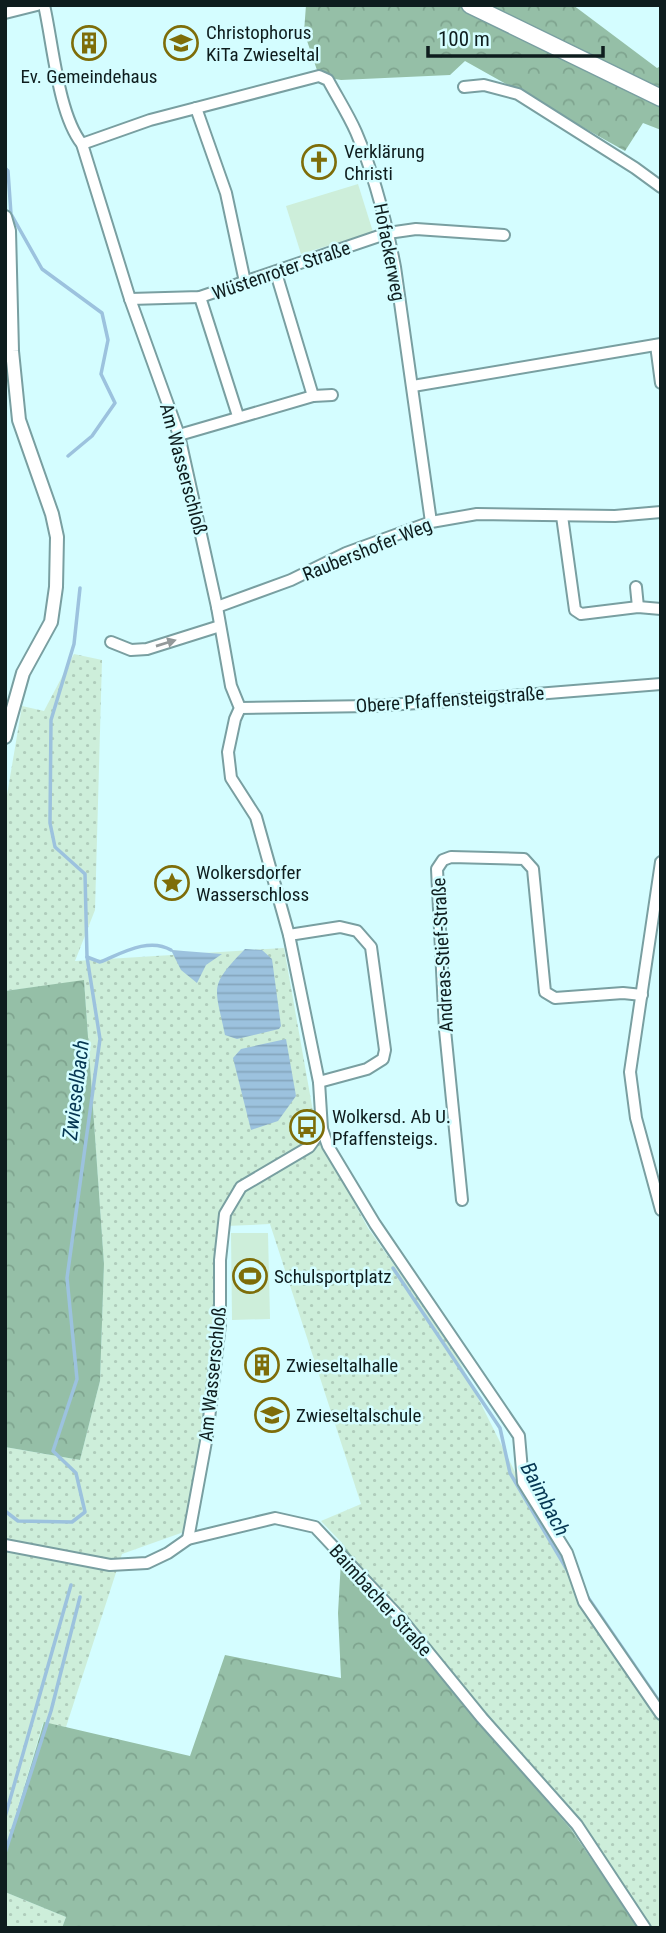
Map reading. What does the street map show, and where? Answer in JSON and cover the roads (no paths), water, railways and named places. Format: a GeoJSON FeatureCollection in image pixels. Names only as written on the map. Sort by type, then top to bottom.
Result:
{"type":"FeatureCollection","features":[{"type":"Feature","properties":{"kind":"main road"},"geometry":{"type":"LineString","coordinates":[[470,5],[661,98]]}},
{"type":"Feature","properties":{"kind":"street"},"geometry":{"type":"LineString","coordinates":[[5,13],[37,5]]}},
{"type":"Feature","properties":{"kind":"street","name":"Am Wasserschloß"},"geometry":{"type":"LineString","coordinates":[[44,5],[67,115],[74,134],[82,144],[130,299],[179,435],[217,607],[231,686],[240,708]]}},
{"type":"Feature","properties":{"kind":"street","name":"Hofackerweg"},"geometry":{"type":"LineString","coordinates":[[82,144],[150,120],[196,108],[319,76],[328,80],[355,131],[377,189],[388,233],[413,386],[431,522]]}},
{"type":"Feature","properties":{"kind":"street"},"geometry":{"type":"LineString","coordinates":[[464,87],[484,85],[518,94],[661,187]]}},
{"type":"Feature","properties":{"kind":"street"},"geometry":{"type":"LineString","coordinates":[[196,108],[226,193],[245,282]]}},
{"type":"Feature","properties":{"kind":"street"},"geometry":{"type":"LineString","coordinates":[[5,217],[9,231],[8,285],[19,420],[58,537],[56,587],[51,622],[23,673],[5,737]]}},
{"type":"Feature","properties":{"kind":"street","name":"Wüstenroter Straße"},"geometry":{"type":"LineString","coordinates":[[130,299],[201,297],[388,233],[416,229],[504,235]]}},
{"type":"Feature","properties":{"kind":"street"},"geometry":{"type":"LineString","coordinates":[[276,273],[313,396]]}},
{"type":"Feature","properties":{"kind":"street"},"geometry":{"type":"LineString","coordinates":[[201,297],[238,416]]}},
{"type":"Feature","properties":{"kind":"street"},"geometry":{"type":"LineString","coordinates":[[413,386],[658,345],[661,383]]}},
{"type":"Feature","properties":{"kind":"street"},"geometry":{"type":"LineString","coordinates":[[179,435],[313,396],[332,395]]}},
{"type":"Feature","properties":{"kind":"street","name":"Raubershofer Weg"},"geometry":{"type":"LineString","coordinates":[[217,607],[291,579],[346,553],[431,522],[477,514],[615,516],[661,512]]}},
{"type":"Feature","properties":{"kind":"street"},"geometry":{"type":"LineString","coordinates":[[562,516],[575,610],[581,614],[638,607],[661,609]]}},
{"type":"Feature","properties":{"kind":"street"},"geometry":{"type":"LineString","coordinates":[[636,587],[638,607]]}},
{"type":"Feature","properties":{"kind":"street"},"geometry":{"type":"LineString","coordinates":[[111,642],[131,650],[146,649],[220,626]]}},
{"type":"Feature","properties":{"kind":"street","name":"Obere Pfaffensteigstraße"},"geometry":{"type":"LineString","coordinates":[[240,708],[414,704],[661,684]]}},
{"type":"Feature","properties":{"kind":"street"},"geometry":{"type":"LineString","coordinates":[[240,708],[228,752],[231,778],[257,817],[289,935],[319,1082],[322,1129],[328,1146],[375,1224],[519,1436],[523,1482],[567,1552],[584,1602],[661,1714]]}},
{"type":"Feature","properties":{"kind":"street","name":"Andreas-Stief-Straße"},"geometry":{"type":"LineString","coordinates":[[462,1200],[445,1030],[437,869],[443,860],[451,857],[524,859],[533,869],[545,992],[555,998],[623,993],[642,995]]}},
{"type":"Feature","properties":{"kind":"street"},"geometry":{"type":"LineString","coordinates":[[661,862],[657,920],[630,1072],[636,1118],[661,1210]]}},
{"type":"Feature","properties":{"kind":"street"},"geometry":{"type":"LineString","coordinates":[[289,935],[340,927],[357,931],[371,947],[385,1049],[383,1059],[367,1069],[319,1082]]}},
{"type":"Feature","properties":{"kind":"street","name":"Am Wasserschloß"},"geometry":{"type":"LineString","coordinates":[[188,1539],[207,1436],[220,1324],[220,1260],[225,1214],[241,1187],[309,1147],[322,1129]]}},
{"type":"Feature","properties":{"kind":"street","name":"Baimbacher Straße"},"geometry":{"type":"LineString","coordinates":[[5,1545],[110,1565],[147,1563],[169,1553],[188,1539],[275,1518],[315,1527],[402,1620],[482,1718],[577,1825],[645,1928]]}},
{"type":"Feature","properties":{"kind":"water"},"geometry":{"type":"Polygon","coordinates":[[[245,949],[262,950],[272,959],[281,1026],[279,1029],[237,1039],[225,1035],[217,988],[225,972],[245,949]]]}},
{"type":"Feature","properties":{"kind":"water"},"geometry":{"type":"Polygon","coordinates":[[[171,950],[222,954],[206,965],[197,983],[181,970],[171,950]]]}},
{"type":"Feature","properties":{"kind":"water"},"geometry":{"type":"Polygon","coordinates":[[[286,1039],[296,1096],[278,1121],[251,1130],[233,1058],[241,1049],[286,1039]]]}},
{"type":"Feature","properties":{"kind":"waterway","name":"Zwieselbach"},"geometry":{"type":"LineString","coordinates":[[5,168],[8,171],[11,214],[42,269],[102,313],[108,340],[101,374],[115,403],[92,436],[68,456]]}},
{"type":"Feature","properties":{"kind":"waterway","name":"Zwieselbach"},"geometry":{"type":"LineString","coordinates":[[5,1511],[18,1521],[72,1522],[85,1512],[76,1473],[53,1451],[77,1379],[67,1278],[100,1039],[87,957],[85,874],[55,847],[50,823],[51,720],[74,644],[80,588]]}},
{"type":"Feature","properties":{"kind":"waterway","name":"Baimbach"},"geometry":{"type":"LineString","coordinates":[[87,957],[100,962],[126,951],[154,945],[171,950]]}},
{"type":"Feature","properties":{"kind":"waterway","name":"Baimbach"},"geometry":{"type":"LineString","coordinates":[[393,1268],[500,1428],[510,1473],[569,1573]]}},
{"type":"Feature","properties":{"kind":"waterway"},"geometry":{"type":"LineString","coordinates":[[5,1817],[71,1585]]}},
{"type":"Feature","properties":{"kind":"waterway","name":"Baimbach"},"geometry":{"type":"LineString","coordinates":[[587,1596],[661,1704]]}},
{"type":"Feature","properties":{"kind":"waterway"},"geometry":{"type":"LineString","coordinates":[[5,1853],[51,1711],[80,1597]]}},
{"type":"Feature","properties":{"kind":"place","name":"Ev. Gemeindehaus"},"geometry":{"type":"Point","coordinates":[89,43]}},
{"type":"Feature","properties":{"kind":"place","name":"Christophorus KiTa Zwieseltal"},"geometry":{"type":"Point","coordinates":[181,43]}},
{"type":"Feature","properties":{"kind":"place","name":"Verklärung Christi"},"geometry":{"type":"Point","coordinates":[319,162]}},
{"type":"Feature","properties":{"kind":"place","name":"Wolkersdorfer Wasserschloss"},"geometry":{"type":"Point","coordinates":[172,883]}},
{"type":"Feature","properties":{"kind":"place","name":"Wolkersd. Ab U. Pfaffensteigs."},"geometry":{"type":"Point","coordinates":[307,1127]}},
{"type":"Feature","properties":{"kind":"place","name":"Schulsportplatz"},"geometry":{"type":"Point","coordinates":[250,1276]}},
{"type":"Feature","properties":{"kind":"place","name":"Zwieseltalhalle"},"geometry":{"type":"Point","coordinates":[262,1365]}},
{"type":"Feature","properties":{"kind":"place","name":"Zwieseltalschule"},"geometry":{"type":"Point","coordinates":[272,1415]}}]}
